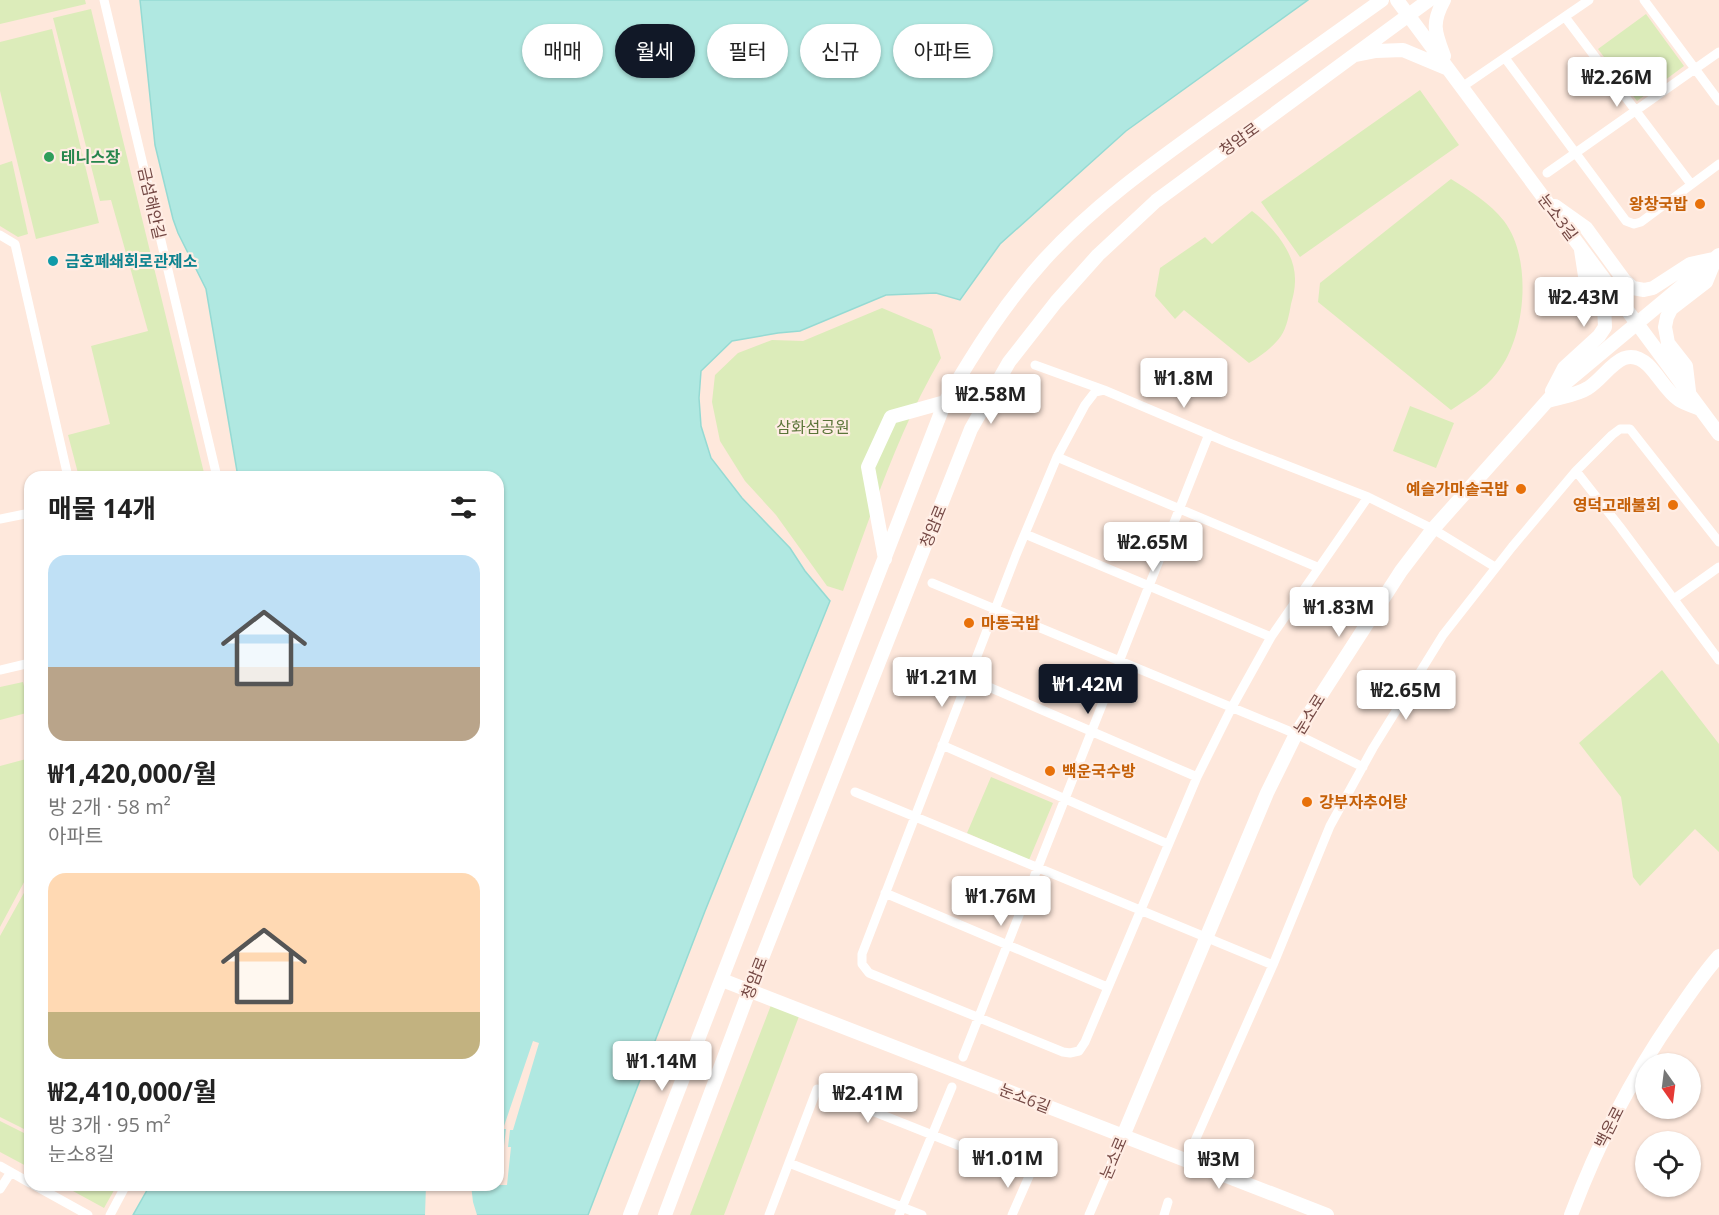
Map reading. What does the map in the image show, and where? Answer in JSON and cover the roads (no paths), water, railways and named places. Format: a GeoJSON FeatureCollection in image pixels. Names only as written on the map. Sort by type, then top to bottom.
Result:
{"type":"FeatureCollection","features":[{"type":"Feature","properties":{"kind":"main road","name":"청암로"},"geometry":{"type":"LineString","coordinates":[[630,1215],[723,980],[945,402],[976,349],[1008,303],[1044,260],[1082,222],[1140,172],[1382,0]]}},
{"type":"Feature","properties":{"kind":"main road","name":"눈소3길"},"geometry":{"type":"LineString","coordinates":[[1397,0],[1719,434]]}},
{"type":"Feature","properties":{"kind":"main road","name":"청암로"},"geometry":{"type":"LineString","coordinates":[[665,1215],[749,991],[971,429],[1009,362],[1056,302],[1098,255],[1156,201],[1429,0]]}},
{"type":"Feature","properties":{"kind":"main road"},"geometry":{"type":"LineString","coordinates":[[1444,0],[1437,13],[1434,29],[1448,69]]}},
{"type":"Feature","properties":{"kind":"main road"},"geometry":{"type":"LineString","coordinates":[[1352,56],[1376,51],[1403,50],[1448,69]]}},
{"type":"Feature","properties":{"kind":"main road"},"geometry":{"type":"LineString","coordinates":[[1544,198],[1586,228],[1624,280],[1633,288],[1644,290],[1653,288],[1690,264],[1717,257]]}},
{"type":"Feature","properties":{"kind":"main road"},"geometry":{"type":"LineString","coordinates":[[1546,402],[1564,368],[1599,336],[1605,327],[1604,305],[1585,276],[1581,248]]}},
{"type":"Feature","properties":{"kind":"main road"},"geometry":{"type":"LineString","coordinates":[[1689,394],[1686,366],[1668,343],[1665,327],[1671,309],[1706,282],[1717,257]]}},
{"type":"Feature","properties":{"kind":"main road","name":"눈소로"},"geometry":{"type":"LineString","coordinates":[[1123,1136],[1205,937],[1267,793],[1296,734],[1401,571],[1433,529],[1557,390],[1717,257]]}},
{"type":"Feature","properties":{"kind":"main road"},"geometry":{"type":"LineString","coordinates":[[1546,402],[1588,388],[1620,359],[1631,357],[1648,365],[1678,400],[1701,410]]}},
{"type":"Feature","properties":{"kind":"main road"},"geometry":{"type":"LineString","coordinates":[[885,560],[868,466],[891,417],[945,402]]}},
{"type":"Feature","properties":{"kind":"main road","name":"백운로"},"geometry":{"type":"LineString","coordinates":[[1571,1215],[1591,1162],[1646,1057],[1704,973],[1719,956]]}},
{"type":"Feature","properties":{"kind":"main road","name":"눈소6길"},"geometry":{"type":"LineString","coordinates":[[723,980],[1327,1215]]}},
{"type":"Feature","properties":{"kind":"street","name":"금섬해안길"},"geometry":{"type":"LineString","coordinates":[[104,0],[216,471]]}},
{"type":"Feature","properties":{"kind":"street"},"geometry":{"type":"LineString","coordinates":[[1462,87],[1589,0]]}},
{"type":"Feature","properties":{"kind":"street"},"geometry":{"type":"LineString","coordinates":[[1644,0],[1719,101]]}},
{"type":"Feature","properties":{"kind":"street"},"geometry":{"type":"LineString","coordinates":[[1565,17],[1691,184]]}},
{"type":"Feature","properties":{"kind":"street"},"geometry":{"type":"LineString","coordinates":[[1547,173],[1719,52]]}},
{"type":"Feature","properties":{"kind":"street"},"geometry":{"type":"LineString","coordinates":[[1505,58],[1626,221],[1634,224],[1641,222],[1719,164]]}},
{"type":"Feature","properties":{"kind":"street"},"geometry":{"type":"LineString","coordinates":[[0,235],[15,244],[67,471]]}},
{"type":"Feature","properties":{"kind":"street"},"geometry":{"type":"LineString","coordinates":[[1035,365],[1104,390],[1368,497],[1433,529],[1495,567]]}},
{"type":"Feature","properties":{"kind":"street"},"geometry":{"type":"LineString","coordinates":[[1104,390],[1095,392],[1085,405],[1057,457],[995,608],[862,954],[862,964],[869,973],[978,1018],[1070,1053],[1078,1051],[1085,1042],[1197,777],[1232,707],[1271,637],[1317,567],[1368,497]]}},
{"type":"Feature","properties":{"kind":"street"},"geometry":{"type":"LineString","coordinates":[[1186,1161],[1273,965],[1330,826],[1363,767],[1443,635],[1495,567],[1576,471],[1612,435],[1620,429],[1630,429],[1719,542]]}},
{"type":"Feature","properties":{"kind":"street"},"geometry":{"type":"LineString","coordinates":[[963,1058],[1209,434]]}},
{"type":"Feature","properties":{"kind":"street"},"geometry":{"type":"LineString","coordinates":[[1057,457],[1317,567]]}},
{"type":"Feature","properties":{"kind":"street"},"geometry":{"type":"LineString","coordinates":[[1576,471],[1719,660]]}},
{"type":"Feature","properties":{"kind":"street"},"geometry":{"type":"LineString","coordinates":[[0,519],[24,514]]}},
{"type":"Feature","properties":{"kind":"street"},"geometry":{"type":"LineString","coordinates":[[1025,534],[1271,637]]}},
{"type":"Feature","properties":{"kind":"street"},"geometry":{"type":"LineString","coordinates":[[1674,599],[1719,567]]}},
{"type":"Feature","properties":{"kind":"street"},"geometry":{"type":"LineString","coordinates":[[932,583],[1296,734],[1363,767]]}},
{"type":"Feature","properties":{"kind":"street"},"geometry":{"type":"LineString","coordinates":[[0,670],[24,664]]}},
{"type":"Feature","properties":{"kind":"street"},"geometry":{"type":"LineString","coordinates":[[968,678],[1197,777]]}},
{"type":"Feature","properties":{"kind":"street"},"geometry":{"type":"LineString","coordinates":[[942,745],[1168,844]]}},
{"type":"Feature","properties":{"kind":"street"},"geometry":{"type":"LineString","coordinates":[[855,792],[1273,965]]}},
{"type":"Feature","properties":{"kind":"street"},"geometry":{"type":"LineString","coordinates":[[885,893],[1107,987]]}},
{"type":"Feature","properties":{"kind":"street"},"geometry":{"type":"LineString","coordinates":[[900,1211],[952,1087]]}},
{"type":"Feature","properties":{"kind":"street"},"geometry":{"type":"LineString","coordinates":[[769,1215],[817,1089],[1030,1174]]}},
{"type":"Feature","properties":{"kind":"street","name":"눈소로"},"geometry":{"type":"LineString","coordinates":[[1089,1215],[1123,1136]]}},
{"type":"Feature","properties":{"kind":"street"},"geometry":{"type":"LineString","coordinates":[[1012,1215],[1030,1174],[1042,1155]]}},
{"type":"Feature","properties":{"kind":"street"},"geometry":{"type":"LineString","coordinates":[[789,1162],[900,1211],[922,1215]]}},
{"type":"Feature","properties":{"kind":"street"},"geometry":{"type":"LineString","coordinates":[[0,1166],[24,1179]]}},
{"type":"Feature","properties":{"kind":"street"},"geometry":{"type":"LineString","coordinates":[[0,1189],[11,1172]]}},
{"type":"Feature","properties":{"kind":"street"},"geometry":{"type":"LineString","coordinates":[[45,1191],[88,1215]]}},
{"type":"Feature","properties":{"kind":"street"},"geometry":{"type":"LineString","coordinates":[[110,1215],[123,1191]]}},
{"type":"Feature","properties":{"kind":"street"},"geometry":{"type":"LineString","coordinates":[[1164,1215],[1168,1202]]}},
{"type":"Feature","properties":{"kind":"water"},"geometry":{"type":"Polygon","coordinates":[[[140,0],[1308,0],[1126,131],[1000,244],[960,300],[936,293],[886,295],[800,331],[732,341],[701,371],[699,398],[701,426],[711,458],[742,498],[790,548],[805,571],[830,601],[705,911],[588,1215],[133,1215],[147,1191],[504,1191],[504,471],[237,471],[206,289],[173,219],[155,145],[140,0]]]}},
{"type":"Feature","properties":{"kind":"place","name":"테니스장"},"geometry":{"type":"Point","coordinates":[49,157]}},
{"type":"Feature","properties":{"kind":"place","name":"왕창국밥"},"geometry":{"type":"Point","coordinates":[1700,204]}},
{"type":"Feature","properties":{"kind":"place","name":"금호폐쇄회로관제소"},"geometry":{"type":"Point","coordinates":[53,261]}},
{"type":"Feature","properties":{"kind":"place","name":"예슬가마솥국밥"},"geometry":{"type":"Point","coordinates":[1521,489]}},
{"type":"Feature","properties":{"kind":"place","name":"영덕고래불회"},"geometry":{"type":"Point","coordinates":[1673,505]}},
{"type":"Feature","properties":{"kind":"place","name":"마동국밥"},"geometry":{"type":"Point","coordinates":[969,623]}},
{"type":"Feature","properties":{"kind":"place","name":"백운국수방"},"geometry":{"type":"Point","coordinates":[1050,771]}},
{"type":"Feature","properties":{"kind":"place","name":"강부자추어탕"},"geometry":{"type":"Point","coordinates":[1307,802]}},
{"type":"Feature","properties":{"kind":"park label","name":"삼화섬공원"},"geometry":{"type":"Point","coordinates":[813,427]}}]}
